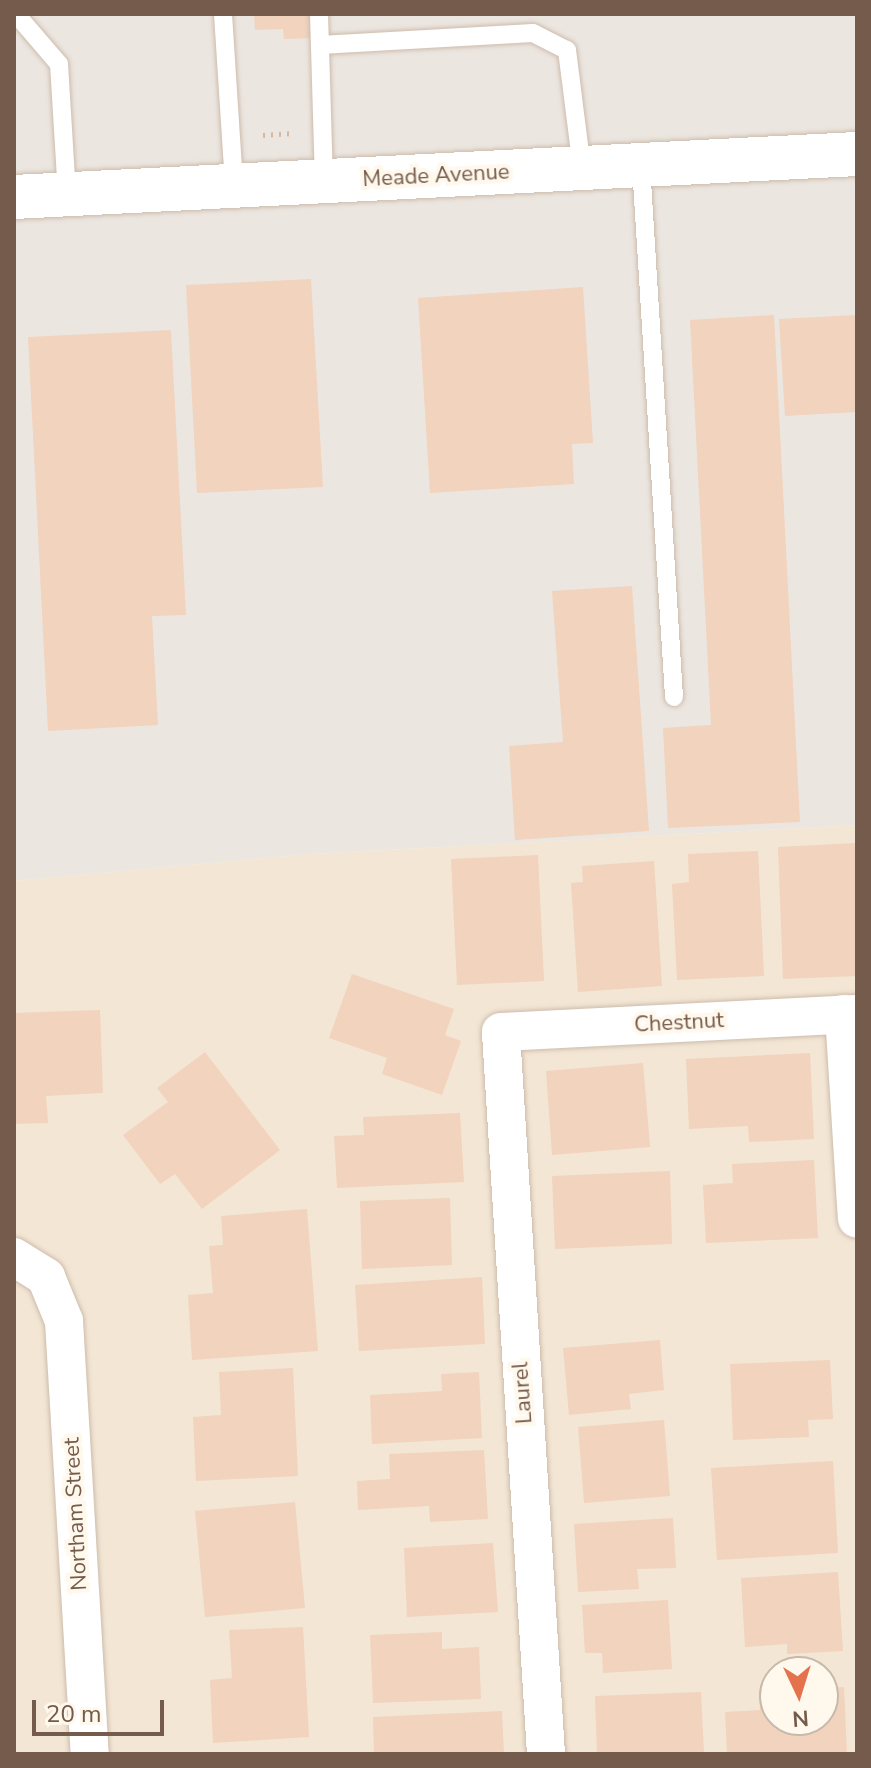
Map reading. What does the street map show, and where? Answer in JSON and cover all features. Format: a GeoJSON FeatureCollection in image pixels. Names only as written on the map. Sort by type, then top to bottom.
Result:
{"type":"FeatureCollection","features":[{"type":"Feature","properties":{"kind":"street","name":"Meade Avenue"},"geometry":{"type":"LineString","coordinates":[[14,197],[857,154]]}},
{"type":"Feature","properties":{"kind":"street","name":"Chestnut"},"geometry":{"type":"LineString","coordinates":[[501,1032],[851,1014]]}},
{"type":"Feature","properties":{"kind":"street"},"geometry":{"type":"LineString","coordinates":[[851,1014],[857,1219]]}},
{"type":"Feature","properties":{"kind":"street","name":"Laurel"},"geometry":{"type":"LineString","coordinates":[[501,1032],[546,1754]]}},
{"type":"Feature","properties":{"kind":"street","name":"Northam Street"},"geometry":{"type":"LineString","coordinates":[[14,1257],[46,1277],[64,1321],[90,1754]]}},
{"type":"Feature","properties":{"kind":"lane"},"geometry":{"type":"LineString","coordinates":[[16,14],[59,64],[67,195]]}},
{"type":"Feature","properties":{"kind":"lane"},"geometry":{"type":"LineString","coordinates":[[223,14],[234,186]]}},
{"type":"Feature","properties":{"kind":"lane"},"geometry":{"type":"LineString","coordinates":[[319,14],[324,181]]}},
{"type":"Feature","properties":{"kind":"lane"},"geometry":{"type":"LineString","coordinates":[[320,45],[533,33],[567,50],[582,168]]}},
{"type":"Feature","properties":{"kind":"lane"},"geometry":{"type":"LineString","coordinates":[[641,165],[674,697]]}},
{"type":"Feature","properties":{"kind":"shaded area"},"geometry":{"type":"Polygon","coordinates":[[[14,14],[857,14],[857,825],[310,854],[14,881],[14,14]]]}},
{"type":"Feature","properties":{"kind":"shaded area"},"geometry":{"type":"Polygon","coordinates":[[[857,825],[857,1754],[14,1754],[14,881],[310,854],[857,825]]]}},
{"type":"Feature","properties":{"kind":"building"},"geometry":{"type":"Polygon","coordinates":[[[254,14],[315,14],[317,38],[284,39],[283,29],[255,30],[254,14]]]}},
{"type":"Feature","properties":{"kind":"building"},"geometry":{"type":"Polygon","coordinates":[[[311,279],[323,487],[197,493],[186,285],[311,279]]]}},
{"type":"Feature","properties":{"kind":"building"},"geometry":{"type":"Polygon","coordinates":[[[583,287],[593,443],[572,444],[574,484],[430,493],[418,298],[583,287]]]}},
{"type":"Feature","properties":{"kind":"building"},"geometry":{"type":"Polygon","coordinates":[[[774,315],[800,822],[668,828],[663,728],[711,725],[690,320],[774,315]]]}},
{"type":"Feature","properties":{"kind":"building"},"geometry":{"type":"Polygon","coordinates":[[[857,315],[857,412],[785,416],[779,319],[857,315]]]}},
{"type":"Feature","properties":{"kind":"building"},"geometry":{"type":"Polygon","coordinates":[[[171,330],[186,615],[152,616],[158,725],[48,731],[28,337],[171,330]]]}},
{"type":"Feature","properties":{"kind":"building"},"geometry":{"type":"Polygon","coordinates":[[[632,586],[649,831],[515,840],[509,746],[563,742],[552,591],[632,586]]]}},
{"type":"Feature","properties":{"kind":"building"},"geometry":{"type":"Polygon","coordinates":[[[857,843],[857,976],[783,979],[778,847],[857,843]]]}},
{"type":"Feature","properties":{"kind":"building"},"geometry":{"type":"Polygon","coordinates":[[[758,851],[764,976],[677,980],[672,884],[689,882],[688,854],[758,851]]]}},
{"type":"Feature","properties":{"kind":"building"},"geometry":{"type":"Polygon","coordinates":[[[538,855],[544,981],[457,985],[451,859],[538,855]]]}},
{"type":"Feature","properties":{"kind":"building"},"geometry":{"type":"Polygon","coordinates":[[[654,861],[662,986],[578,992],[571,883],[583,882],[582,866],[654,861]]]}},
{"type":"Feature","properties":{"kind":"building"},"geometry":{"type":"Polygon","coordinates":[[[352,974],[454,1009],[445,1035],[461,1041],[442,1095],[382,1074],[387,1058],[329,1038],[352,974]]]}},
{"type":"Feature","properties":{"kind":"building"},"geometry":{"type":"Polygon","coordinates":[[[100,1010],[103,1093],[46,1096],[48,1123],[14,1124],[14,1013],[100,1010]]]}},
{"type":"Feature","properties":{"kind":"building"},"geometry":{"type":"Polygon","coordinates":[[[205,1052],[280,1150],[202,1209],[175,1174],[160,1184],[123,1135],[168,1102],[157,1088],[205,1052]]]}},
{"type":"Feature","properties":{"kind":"building"},"geometry":{"type":"Polygon","coordinates":[[[810,1053],[814,1139],[749,1142],[748,1126],[689,1129],[686,1059],[810,1053]]]}},
{"type":"Feature","properties":{"kind":"building"},"geometry":{"type":"Polygon","coordinates":[[[643,1063],[650,1147],[552,1155],[546,1071],[643,1063]]]}},
{"type":"Feature","properties":{"kind":"building"},"geometry":{"type":"Polygon","coordinates":[[[460,1113],[464,1182],[337,1188],[334,1136],[364,1135],[363,1117],[460,1113]]]}},
{"type":"Feature","properties":{"kind":"building"},"geometry":{"type":"Polygon","coordinates":[[[814,1160],[818,1238],[706,1243],[703,1185],[733,1183],[732,1164],[814,1160]]]}},
{"type":"Feature","properties":{"kind":"building"},"geometry":{"type":"Polygon","coordinates":[[[670,1171],[672,1244],[555,1249],[552,1176],[670,1171]]]}},
{"type":"Feature","properties":{"kind":"building"},"geometry":{"type":"Polygon","coordinates":[[[450,1198],[452,1265],[362,1269],[360,1201],[450,1198]]]}},
{"type":"Feature","properties":{"kind":"building"},"geometry":{"type":"Polygon","coordinates":[[[307,1209],[318,1351],[192,1360],[188,1295],[213,1293],[209,1246],[223,1245],[221,1216],[307,1209]]]}},
{"type":"Feature","properties":{"kind":"building"},"geometry":{"type":"Polygon","coordinates":[[[482,1277],[485,1344],[359,1351],[355,1285],[482,1277]]]}},
{"type":"Feature","properties":{"kind":"building"},"geometry":{"type":"Polygon","coordinates":[[[660,1340],[664,1390],[629,1394],[631,1409],[569,1415],[563,1348],[660,1340]]]}},
{"type":"Feature","properties":{"kind":"building"},"geometry":{"type":"Polygon","coordinates":[[[830,1360],[833,1419],[808,1420],[809,1437],[733,1440],[730,1364],[830,1360]]]}},
{"type":"Feature","properties":{"kind":"building"},"geometry":{"type":"Polygon","coordinates":[[[293,1368],[298,1476],[196,1481],[193,1417],[221,1415],[219,1372],[293,1368]]]}},
{"type":"Feature","properties":{"kind":"building"},"geometry":{"type":"Polygon","coordinates":[[[479,1372],[482,1438],[372,1444],[370,1395],[442,1391],[441,1374],[479,1372]]]}},
{"type":"Feature","properties":{"kind":"building"},"geometry":{"type":"Polygon","coordinates":[[[664,1420],[670,1496],[584,1503],[578,1427],[664,1420]]]}},
{"type":"Feature","properties":{"kind":"building"},"geometry":{"type":"Polygon","coordinates":[[[484,1450],[488,1519],[430,1522],[429,1506],[358,1510],[357,1481],[390,1479],[389,1454],[484,1450]]]}},
{"type":"Feature","properties":{"kind":"building"},"geometry":{"type":"Polygon","coordinates":[[[833,1461],[838,1553],[717,1560],[711,1468],[833,1461]]]}},
{"type":"Feature","properties":{"kind":"building"},"geometry":{"type":"Polygon","coordinates":[[[295,1502],[305,1608],[205,1617],[195,1511],[295,1502]]]}},
{"type":"Feature","properties":{"kind":"building"},"geometry":{"type":"Polygon","coordinates":[[[673,1518],[676,1568],[637,1569],[639,1589],[578,1592],[574,1524],[673,1518]]]}},
{"type":"Feature","properties":{"kind":"building"},"geometry":{"type":"Polygon","coordinates":[[[493,1543],[498,1612],[407,1617],[404,1548],[493,1543]]]}},
{"type":"Feature","properties":{"kind":"building"},"geometry":{"type":"Polygon","coordinates":[[[838,1572],[843,1651],[787,1654],[787,1644],[745,1647],[741,1578],[838,1572]]]}},
{"type":"Feature","properties":{"kind":"building"},"geometry":{"type":"Polygon","coordinates":[[[668,1600],[672,1669],[603,1673],[602,1653],[585,1653],[582,1605],[668,1600]]]}},
{"type":"Feature","properties":{"kind":"building"},"geometry":{"type":"Polygon","coordinates":[[[303,1627],[309,1737],[213,1743],[210,1680],[232,1678],[229,1630],[303,1627]]]}},
{"type":"Feature","properties":{"kind":"building"},"geometry":{"type":"Polygon","coordinates":[[[442,1632],[442,1649],[479,1647],[481,1699],[373,1703],[370,1635],[442,1632]]]}},
{"type":"Feature","properties":{"kind":"building"},"geometry":{"type":"Polygon","coordinates":[[[839,1687],[844,1687],[847,1754],[727,1754],[725,1712],[759,1710],[759,1736],[839,1736],[839,1687]]]}},
{"type":"Feature","properties":{"kind":"building"},"geometry":{"type":"Polygon","coordinates":[[[701,1692],[704,1754],[597,1754],[595,1696],[701,1692]]]}},
{"type":"Feature","properties":{"kind":"building"},"geometry":{"type":"Polygon","coordinates":[[[502,1711],[504,1754],[374,1754],[373,1717],[502,1711]]]}}]}
